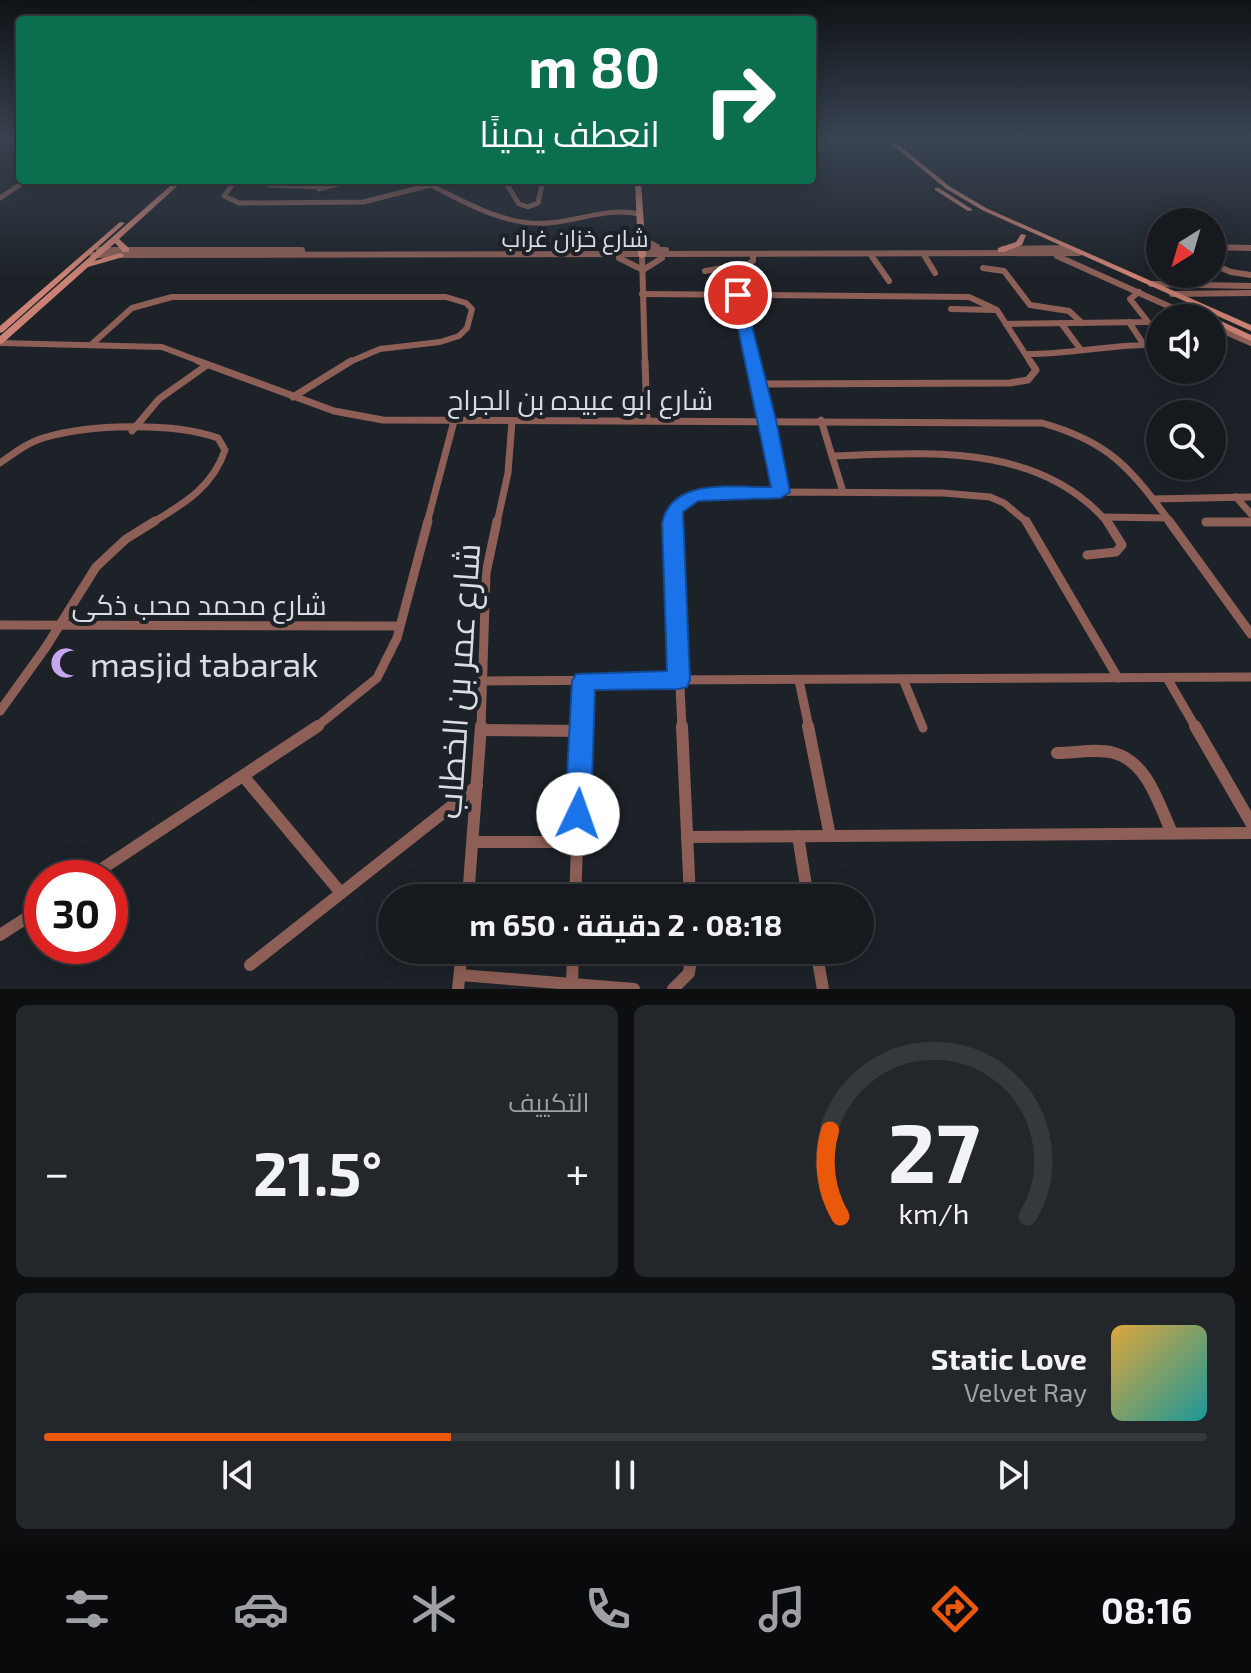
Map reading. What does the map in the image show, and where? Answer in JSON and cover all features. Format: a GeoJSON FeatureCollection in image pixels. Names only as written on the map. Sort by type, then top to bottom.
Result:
{"type":"FeatureCollection","features":[{"type":"Feature","properties":{"kind":"main road"},"geometry":{"type":"LineString","coordinates":[[932,183],[951,199],[1053,252],[1079,253],[1146,282]]}},
{"type":"Feature","properties":{"kind":"main road"},"geometry":{"type":"LineString","coordinates":[[945,183],[962,196],[1066,251],[1176,304]]}},
{"type":"Feature","properties":{"kind":"main road"},"geometry":{"type":"LineString","coordinates":[[0,330],[94,253],[166,184]]}},
{"type":"Feature","properties":{"kind":"main road"},"geometry":{"type":"LineString","coordinates":[[0,342],[82,269],[94,253],[115,239],[177,184]]}},
{"type":"Feature","properties":{"kind":"main road"},"geometry":{"type":"LineString","coordinates":[[638,184],[642,253]]}},
{"type":"Feature","properties":{"kind":"main road"},"geometry":{"type":"LineString","coordinates":[[1001,250],[1019,243],[1023,235]]}},
{"type":"Feature","properties":{"kind":"main road"},"geometry":{"type":"LineString","coordinates":[[82,269],[123,253],[115,239]]}},
{"type":"Feature","properties":{"kind":"main road"},"geometry":{"type":"LineString","coordinates":[[1159,288],[1251,328]]}},
{"type":"Feature","properties":{"kind":"main road"},"geometry":{"type":"LineString","coordinates":[[1226,328],[1251,340]]}},
{"type":"Feature","properties":{"kind":"street"},"geometry":{"type":"LineString","coordinates":[[0,198],[21,184]]}},
{"type":"Feature","properties":{"kind":"street"},"geometry":{"type":"LineString","coordinates":[[233,184],[224,196],[233,202],[307,203],[373,201],[431,185],[524,224],[559,224],[617,210],[639,214]]}},
{"type":"Feature","properties":{"kind":"street"},"geometry":{"type":"LineString","coordinates":[[271,184],[269,185],[320,188],[336,184]]}},
{"type":"Feature","properties":{"kind":"street"},"geometry":{"type":"LineString","coordinates":[[314,184],[320,188]]}},
{"type":"Feature","properties":{"kind":"street"},"geometry":{"type":"LineString","coordinates":[[506,184],[519,204],[528,207],[538,203],[542,184]]}},
{"type":"Feature","properties":{"kind":"street"},"geometry":{"type":"LineString","coordinates":[[307,203],[320,188]]}},
{"type":"Feature","properties":{"kind":"street"},"geometry":{"type":"LineString","coordinates":[[613,252],[640,238],[665,250]]}},
{"type":"Feature","properties":{"kind":"street"},"geometry":{"type":"LineString","coordinates":[[1226,247],[1251,248]]}},
{"type":"Feature","properties":{"kind":"street","name":"شارع خزان غراب"},"geometry":{"type":"LineString","coordinates":[[642,253],[665,250],[1053,252]]}},
{"type":"Feature","properties":{"kind":"street"},"geometry":{"type":"LineString","coordinates":[[613,252],[643,270]]}},
{"type":"Feature","properties":{"kind":"street"},"geometry":{"type":"LineString","coordinates":[[1053,252],[1165,304]]}},
{"type":"Feature","properties":{"kind":"street","name":"شارع خزان غراب"},"geometry":{"type":"LineString","coordinates":[[94,253],[924,255],[1053,252]]}},
{"type":"Feature","properties":{"kind":"street"},"geometry":{"type":"LineString","coordinates":[[642,253],[647,420]]}},
{"type":"Feature","properties":{"kind":"street"},"geometry":{"type":"LineString","coordinates":[[643,270],[650,263],[672,255]]}},
{"type":"Feature","properties":{"kind":"street"},"geometry":{"type":"LineString","coordinates":[[705,271],[748,264],[753,261],[753,255]]}},
{"type":"Feature","properties":{"kind":"street"},"geometry":{"type":"LineString","coordinates":[[871,255],[889,281]]}},
{"type":"Feature","properties":{"kind":"street"},"geometry":{"type":"LineString","coordinates":[[924,255],[935,273]]}},
{"type":"Feature","properties":{"kind":"street"},"geometry":{"type":"LineString","coordinates":[[983,268],[1004,271],[1030,305],[1069,311],[1082,323]]}},
{"type":"Feature","properties":{"kind":"street"},"geometry":{"type":"LineString","coordinates":[[1226,270],[1251,275]]}},
{"type":"Feature","properties":{"kind":"street"},"geometry":{"type":"LineString","coordinates":[[1226,286],[1251,286]]}},
{"type":"Feature","properties":{"kind":"street"},"geometry":{"type":"LineString","coordinates":[[1006,324],[1149,321],[1130,299],[1139,292]]}},
{"type":"Feature","properties":{"kind":"street"},"geometry":{"type":"LineString","coordinates":[[1172,294],[1251,293]]}},
{"type":"Feature","properties":{"kind":"street"},"geometry":{"type":"LineString","coordinates":[[642,294],[955,295],[977,300],[997,310],[1036,370],[1028,380],[1010,383],[760,384]]}},
{"type":"Feature","properties":{"kind":"street"},"geometry":{"type":"LineString","coordinates":[[738,295],[768,420],[781,492]]}},
{"type":"Feature","properties":{"kind":"street"},"geometry":{"type":"LineString","coordinates":[[92,344],[132,308],[172,297],[446,297],[466,303],[472,309],[468,329],[462,334],[444,341],[394,345],[364,353],[293,397]]}},
{"type":"Feature","properties":{"kind":"street"},"geometry":{"type":"LineString","coordinates":[[951,309],[997,310]]}},
{"type":"Feature","properties":{"kind":"street"},"geometry":{"type":"LineString","coordinates":[[1028,354],[1065,354],[1144,345],[1129,322]]}},
{"type":"Feature","properties":{"kind":"street"},"geometry":{"type":"LineString","coordinates":[[1061,323],[1081,350]]}},
{"type":"Feature","properties":{"kind":"street","name":"شارع ابو عبيده بن الجراح"},"geometry":{"type":"LineString","coordinates":[[0,342],[162,347],[293,397],[357,417],[454,421],[1042,423],[1078,433],[1107,448],[1153,499],[1251,634]]}},
{"type":"Feature","properties":{"kind":"street"},"geometry":{"type":"LineString","coordinates":[[132,431],[159,399],[207,365]]}},
{"type":"Feature","properties":{"kind":"street"},"geometry":{"type":"LineString","coordinates":[[821,420],[843,492]]}},
{"type":"Feature","properties":{"kind":"street"},"geometry":{"type":"LineString","coordinates":[[116,860],[244,777],[365,690],[386,665],[454,421]]}},
{"type":"Feature","properties":{"kind":"street","name":"شارع عمر بن الخطاب"},"geometry":{"type":"LineString","coordinates":[[470,884],[484,681],[486,573],[508,473],[512,421]]}},
{"type":"Feature","properties":{"kind":"street"},"geometry":{"type":"LineString","coordinates":[[0,463],[18,448],[58,434],[132,431],[209,433],[223,443],[224,458],[193,497],[131,535],[97,565],[0,711]]}},
{"type":"Feature","properties":{"kind":"street"},"geometry":{"type":"LineString","coordinates":[[832,456],[960,454],[997,458],[1042,473],[1080,496],[1103,517],[1121,542],[1121,548],[1116,552],[1087,555]]}},
{"type":"Feature","properties":{"kind":"street"},"geometry":{"type":"LineString","coordinates":[[689,884],[672,523],[674,511],[686,498],[781,492],[975,494],[1004,503],[1027,522],[1118,678]]}},
{"type":"Feature","properties":{"kind":"street"},"geometry":{"type":"LineString","coordinates":[[1236,497],[1251,514]]}},
{"type":"Feature","properties":{"kind":"street"},"geometry":{"type":"LineString","coordinates":[[1153,499],[1251,497]]}},
{"type":"Feature","properties":{"kind":"street"},"geometry":{"type":"LineString","coordinates":[[1103,517],[1167,518]]}},
{"type":"Feature","properties":{"kind":"street"},"geometry":{"type":"LineString","coordinates":[[1206,522],[1251,522]]}},
{"type":"Feature","properties":{"kind":"street","name":"شارع محمد محب ذكى"},"geometry":{"type":"LineString","coordinates":[[0,625],[399,626]]}},
{"type":"Feature","properties":{"kind":"street"},"geometry":{"type":"LineString","coordinates":[[484,681],[1251,677]]}},
{"type":"Feature","properties":{"kind":"street"},"geometry":{"type":"LineString","coordinates":[[1167,678],[1251,823]]}},
{"type":"Feature","properties":{"kind":"street"},"geometry":{"type":"LineString","coordinates":[[903,679],[923,728]]}},
{"type":"Feature","properties":{"kind":"street"},"geometry":{"type":"LineString","coordinates":[[799,680],[830,836]]}},
{"type":"Feature","properties":{"kind":"street"},"geometry":{"type":"LineString","coordinates":[[576,884],[584,681]]}},
{"type":"Feature","properties":{"kind":"street"},"geometry":{"type":"LineString","coordinates":[[481,730],[582,731]]}},
{"type":"Feature","properties":{"kind":"street"},"geometry":{"type":"LineString","coordinates":[[1057,753],[1110,752],[1129,760],[1141,774],[1172,833]]}},
{"type":"Feature","properties":{"kind":"street"},"geometry":{"type":"LineString","coordinates":[[244,777],[341,893]]}},
{"type":"Feature","properties":{"kind":"street"},"geometry":{"type":"LineString","coordinates":[[250,965],[477,786]]}},
{"type":"Feature","properties":{"kind":"street"},"geometry":{"type":"LineString","coordinates":[[687,837],[1251,833]]}},
{"type":"Feature","properties":{"kind":"street"},"geometry":{"type":"LineString","coordinates":[[798,836],[806,884]]}},
{"type":"Feature","properties":{"kind":"street"},"geometry":{"type":"LineString","coordinates":[[474,842],[577,842]]}},
{"type":"Feature","properties":{"kind":"street"},"geometry":{"type":"LineString","coordinates":[[0,935],[24,920]]}},
{"type":"Feature","properties":{"kind":"street"},"geometry":{"type":"LineString","coordinates":[[572,985],[573,964]]}},
{"type":"Feature","properties":{"kind":"street"},"geometry":{"type":"LineString","coordinates":[[673,989],[688,978],[693,964]]}},
{"type":"Feature","properties":{"kind":"street"},"geometry":{"type":"LineString","coordinates":[[819,964],[823,989]]}},
{"type":"Feature","properties":{"kind":"street"},"geometry":{"type":"LineString","coordinates":[[459,982],[634,989]]}},
{"type":"Feature","properties":{"kind":"place","name":"masjid tabarak"},"geometry":{"type":"Point","coordinates":[66,663]}},
{"type":"Feature","properties":{"kind":"route"},"geometry":{"type":"LineString","coordinates":[[578,814],[584,681],[679,680],[674,511],[686,498],[697,495],[781,492],[768,420],[738,295]]}}]}
